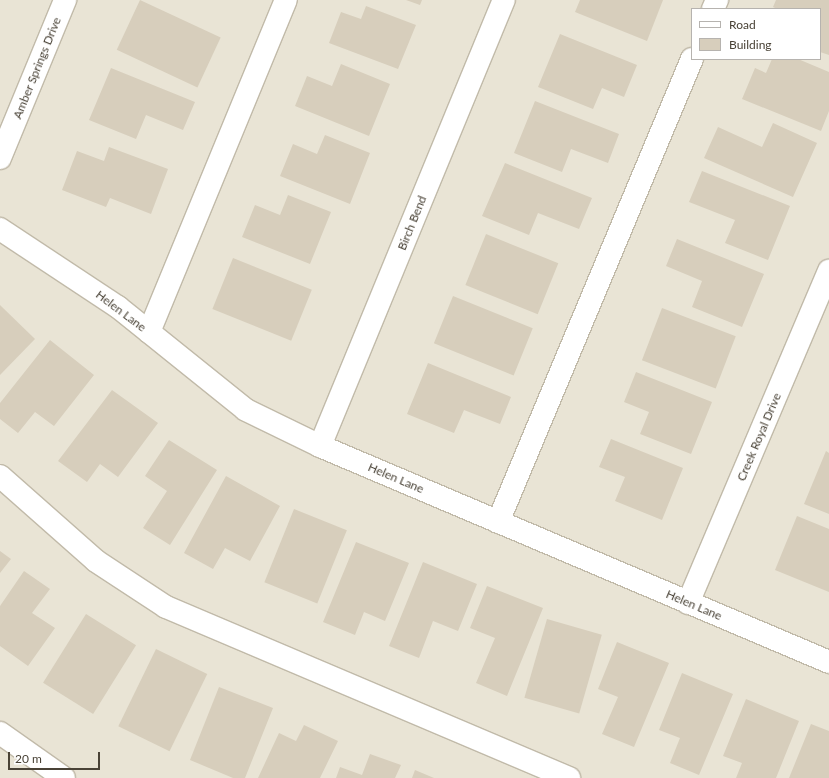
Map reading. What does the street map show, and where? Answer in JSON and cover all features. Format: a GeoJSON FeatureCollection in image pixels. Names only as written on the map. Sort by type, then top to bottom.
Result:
{"type":"FeatureCollection","features":[{"type":"Feature","properties":{"kind":"street","name":"Amber Springs Drive"},"geometry":{"type":"LineString","coordinates":[[0,158],[65,0]]}},
{"type":"Feature","properties":{"kind":"street"},"geometry":{"type":"LineString","coordinates":[[149,332],[286,0]]}},
{"type":"Feature","properties":{"kind":"street","name":"Birch Bend"},"geometry":{"type":"LineString","coordinates":[[320,446],[504,0]]}},
{"type":"Feature","properties":{"kind":"street"},"geometry":{"type":"LineString","coordinates":[[498,522],[692,60]]}},
{"type":"Feature","properties":{"kind":"street","name":"Helen Lane"},"geometry":{"type":"LineString","coordinates":[[0,229],[118,307],[246,410],[320,446],[829,662]]}},
{"type":"Feature","properties":{"kind":"street","name":"Creek Royal Drive"},"geometry":{"type":"LineString","coordinates":[[688,603],[829,271]]}},
{"type":"Feature","properties":{"kind":"street"},"geometry":{"type":"LineString","coordinates":[[0,476],[96,561],[166,607],[569,778]]}},
{"type":"Feature","properties":{"kind":"street"},"geometry":{"type":"LineString","coordinates":[[0,733],[64,778]]}},
{"type":"Feature","properties":{"kind":"shaded area"},"geometry":{"type":"Polygon","coordinates":[[[0,0],[829,0],[829,778],[0,778],[0,0]]]}},
{"type":"Feature","properties":{"kind":"building"},"geometry":{"type":"Polygon","coordinates":[[[140,0],[221,38],[197,87],[117,50],[140,0]]]}},
{"type":"Feature","properties":{"kind":"building"},"geometry":{"type":"Polygon","coordinates":[[[406,0],[422,0],[420,5],[406,0]]]}},
{"type":"Feature","properties":{"kind":"building"},"geometry":{"type":"Polygon","coordinates":[[[580,0],[663,0],[647,41],[575,12],[580,0]]]}},
{"type":"Feature","properties":{"kind":"building"},"geometry":{"type":"Polygon","coordinates":[[[776,0],[829,0],[829,55],[821,52],[821,8],[773,7],[776,0]]]}},
{"type":"Feature","properties":{"kind":"building"},"geometry":{"type":"Polygon","coordinates":[[[366,6],[416,25],[398,69],[329,43],[341,12],[361,19],[366,6]]]}},
{"type":"Feature","properties":{"kind":"building"},"geometry":{"type":"Polygon","coordinates":[[[560,34],[637,65],[624,97],[602,88],[593,109],[538,87],[560,34]]]}},
{"type":"Feature","properties":{"kind":"building"},"geometry":{"type":"Polygon","coordinates":[[[772,60],[800,60],[829,72],[829,111],[821,131],[742,99],[755,68],[766,73],[772,60]]]}},
{"type":"Feature","properties":{"kind":"building"},"geometry":{"type":"Polygon","coordinates":[[[341,64],[390,84],[369,136],[295,106],[307,76],[332,86],[341,64]]]}},
{"type":"Feature","properties":{"kind":"building"},"geometry":{"type":"Polygon","coordinates":[[[111,68],[195,102],[183,130],[146,115],[136,139],[89,120],[111,68]]]}},
{"type":"Feature","properties":{"kind":"building"},"geometry":{"type":"Polygon","coordinates":[[[535,101],[619,134],[608,163],[571,149],[562,172],[514,153],[535,101]]]}},
{"type":"Feature","properties":{"kind":"building"},"geometry":{"type":"Polygon","coordinates":[[[773,123],[817,143],[793,197],[704,158],[718,127],[762,147],[773,123]]]}},
{"type":"Feature","properties":{"kind":"building"},"geometry":{"type":"Polygon","coordinates":[[[325,135],[370,153],[350,204],[280,176],[293,144],[317,154],[325,135]]]}},
{"type":"Feature","properties":{"kind":"building"},"geometry":{"type":"Polygon","coordinates":[[[109,147],[168,169],[151,214],[110,198],[106,207],[62,190],[77,151],[104,161],[109,147]]]}},
{"type":"Feature","properties":{"kind":"building"},"geometry":{"type":"Polygon","coordinates":[[[505,163],[592,198],[579,229],[538,213],[529,235],[482,216],[505,163]]]}},
{"type":"Feature","properties":{"kind":"building"},"geometry":{"type":"Polygon","coordinates":[[[702,171],[790,206],[768,260],[725,243],[735,220],[689,202],[702,171]]]}},
{"type":"Feature","properties":{"kind":"building"},"geometry":{"type":"Polygon","coordinates":[[[288,195],[331,212],[310,264],[242,237],[255,205],[280,215],[288,195]]]}},
{"type":"Feature","properties":{"kind":"building"},"geometry":{"type":"Polygon","coordinates":[[[486,234],[558,263],[538,314],[465,285],[486,234]]]}},
{"type":"Feature","properties":{"kind":"building"},"geometry":{"type":"Polygon","coordinates":[[[677,239],[764,274],[742,327],[692,307],[702,281],[666,266],[677,239]]]}},
{"type":"Feature","properties":{"kind":"building"},"geometry":{"type":"Polygon","coordinates":[[[233,258],[312,290],[291,341],[212,309],[233,258]]]}},
{"type":"Feature","properties":{"kind":"building"},"geometry":{"type":"Polygon","coordinates":[[[453,296],[533,328],[514,376],[434,343],[453,296]]]}},
{"type":"Feature","properties":{"kind":"building"},"geometry":{"type":"Polygon","coordinates":[[[0,305],[35,339],[0,375],[0,305]]]}},
{"type":"Feature","properties":{"kind":"building"},"geometry":{"type":"Polygon","coordinates":[[[662,308],[736,336],[716,389],[642,360],[662,308]]]}},
{"type":"Feature","properties":{"kind":"building"},"geometry":{"type":"Polygon","coordinates":[[[50,340],[94,375],[54,426],[35,412],[18,433],[0,419],[0,403],[50,340]]]}},
{"type":"Feature","properties":{"kind":"building"},"geometry":{"type":"Polygon","coordinates":[[[428,363],[511,397],[500,424],[464,410],[454,433],[407,414],[428,363]]]}},
{"type":"Feature","properties":{"kind":"building"},"geometry":{"type":"Polygon","coordinates":[[[636,372],[712,402],[691,454],[640,434],[649,412],[624,402],[636,372]]]}},
{"type":"Feature","properties":{"kind":"building"},"geometry":{"type":"Polygon","coordinates":[[[112,390],[158,423],[118,477],[100,464],[87,482],[58,461],[112,390]]]}},
{"type":"Feature","properties":{"kind":"building"},"geometry":{"type":"Polygon","coordinates":[[[611,439],[683,468],[662,520],[615,501],[625,477],[599,467],[611,439]]]}},
{"type":"Feature","properties":{"kind":"building"},"geometry":{"type":"Polygon","coordinates":[[[169,440],[217,470],[170,545],[143,528],[167,491],[145,476],[169,440]]]}},
{"type":"Feature","properties":{"kind":"building"},"geometry":{"type":"Polygon","coordinates":[[[826,451],[829,453],[829,514],[804,504],[826,451]]]}},
{"type":"Feature","properties":{"kind":"building"},"geometry":{"type":"Polygon","coordinates":[[[226,476],[280,506],[250,561],[225,548],[213,569],[184,553],[226,476]]]}},
{"type":"Feature","properties":{"kind":"building"},"geometry":{"type":"Polygon","coordinates":[[[294,509],[347,530],[317,604],[264,582],[294,509]]]}},
{"type":"Feature","properties":{"kind":"building"},"geometry":{"type":"Polygon","coordinates":[[[797,516],[829,529],[829,592],[775,570],[797,516]]]}},
{"type":"Feature","properties":{"kind":"building"},"geometry":{"type":"Polygon","coordinates":[[[356,542],[409,563],[385,621],[364,612],[355,635],[323,622],[356,542]]]}},
{"type":"Feature","properties":{"kind":"building"},"geometry":{"type":"Polygon","coordinates":[[[0,551],[11,559],[0,573],[0,551]]]}},
{"type":"Feature","properties":{"kind":"building"},"geometry":{"type":"Polygon","coordinates":[[[423,562],[477,584],[458,631],[433,621],[419,658],[389,646],[423,562]]]}},
{"type":"Feature","properties":{"kind":"building"},"geometry":{"type":"Polygon","coordinates":[[[24,571],[50,589],[32,613],[55,628],[28,666],[0,646],[0,606],[24,571]]]}},
{"type":"Feature","properties":{"kind":"building"},"geometry":{"type":"Polygon","coordinates":[[[487,586],[543,608],[507,696],[476,683],[495,638],[470,628],[487,586]]]}},
{"type":"Feature","properties":{"kind":"building"},"geometry":{"type":"Polygon","coordinates":[[[86,614],[136,645],[93,714],[43,683],[86,614]]]}},
{"type":"Feature","properties":{"kind":"building"},"geometry":{"type":"Polygon","coordinates":[[[547,619],[602,635],[579,714],[524,698],[547,619]]]}},
{"type":"Feature","properties":{"kind":"building"},"geometry":{"type":"Polygon","coordinates":[[[617,642],[669,663],[634,747],[602,734],[618,697],[598,689],[617,642]]]}},
{"type":"Feature","properties":{"kind":"building"},"geometry":{"type":"Polygon","coordinates":[[[156,649],[207,674],[170,751],[118,726],[156,649]]]}},
{"type":"Feature","properties":{"kind":"building"},"geometry":{"type":"Polygon","coordinates":[[[682,673],[733,694],[699,775],[670,763],[680,738],[659,730],[682,673]]]}},
{"type":"Feature","properties":{"kind":"building"},"geometry":{"type":"Polygon","coordinates":[[[219,687],[273,708],[245,778],[233,778],[190,760],[219,687]]]}},
{"type":"Feature","properties":{"kind":"building"},"geometry":{"type":"Polygon","coordinates":[[[746,699],[799,721],[776,778],[736,778],[742,763],[723,756],[746,699]]]}},
{"type":"Feature","properties":{"kind":"building"},"geometry":{"type":"Polygon","coordinates":[[[811,724],[829,731],[829,778],[789,778],[811,724]]]}},
{"type":"Feature","properties":{"kind":"building"},"geometry":{"type":"Polygon","coordinates":[[[304,725],[338,741],[320,778],[258,778],[279,733],[296,741],[304,725]]]}},
{"type":"Feature","properties":{"kind":"building"},"geometry":{"type":"Polygon","coordinates":[[[370,754],[401,765],[395,778],[336,778],[340,767],[362,775],[370,754]]]}},
{"type":"Feature","properties":{"kind":"building"},"geometry":{"type":"Polygon","coordinates":[[[415,770],[434,778],[412,778],[415,770]]]}}]}
